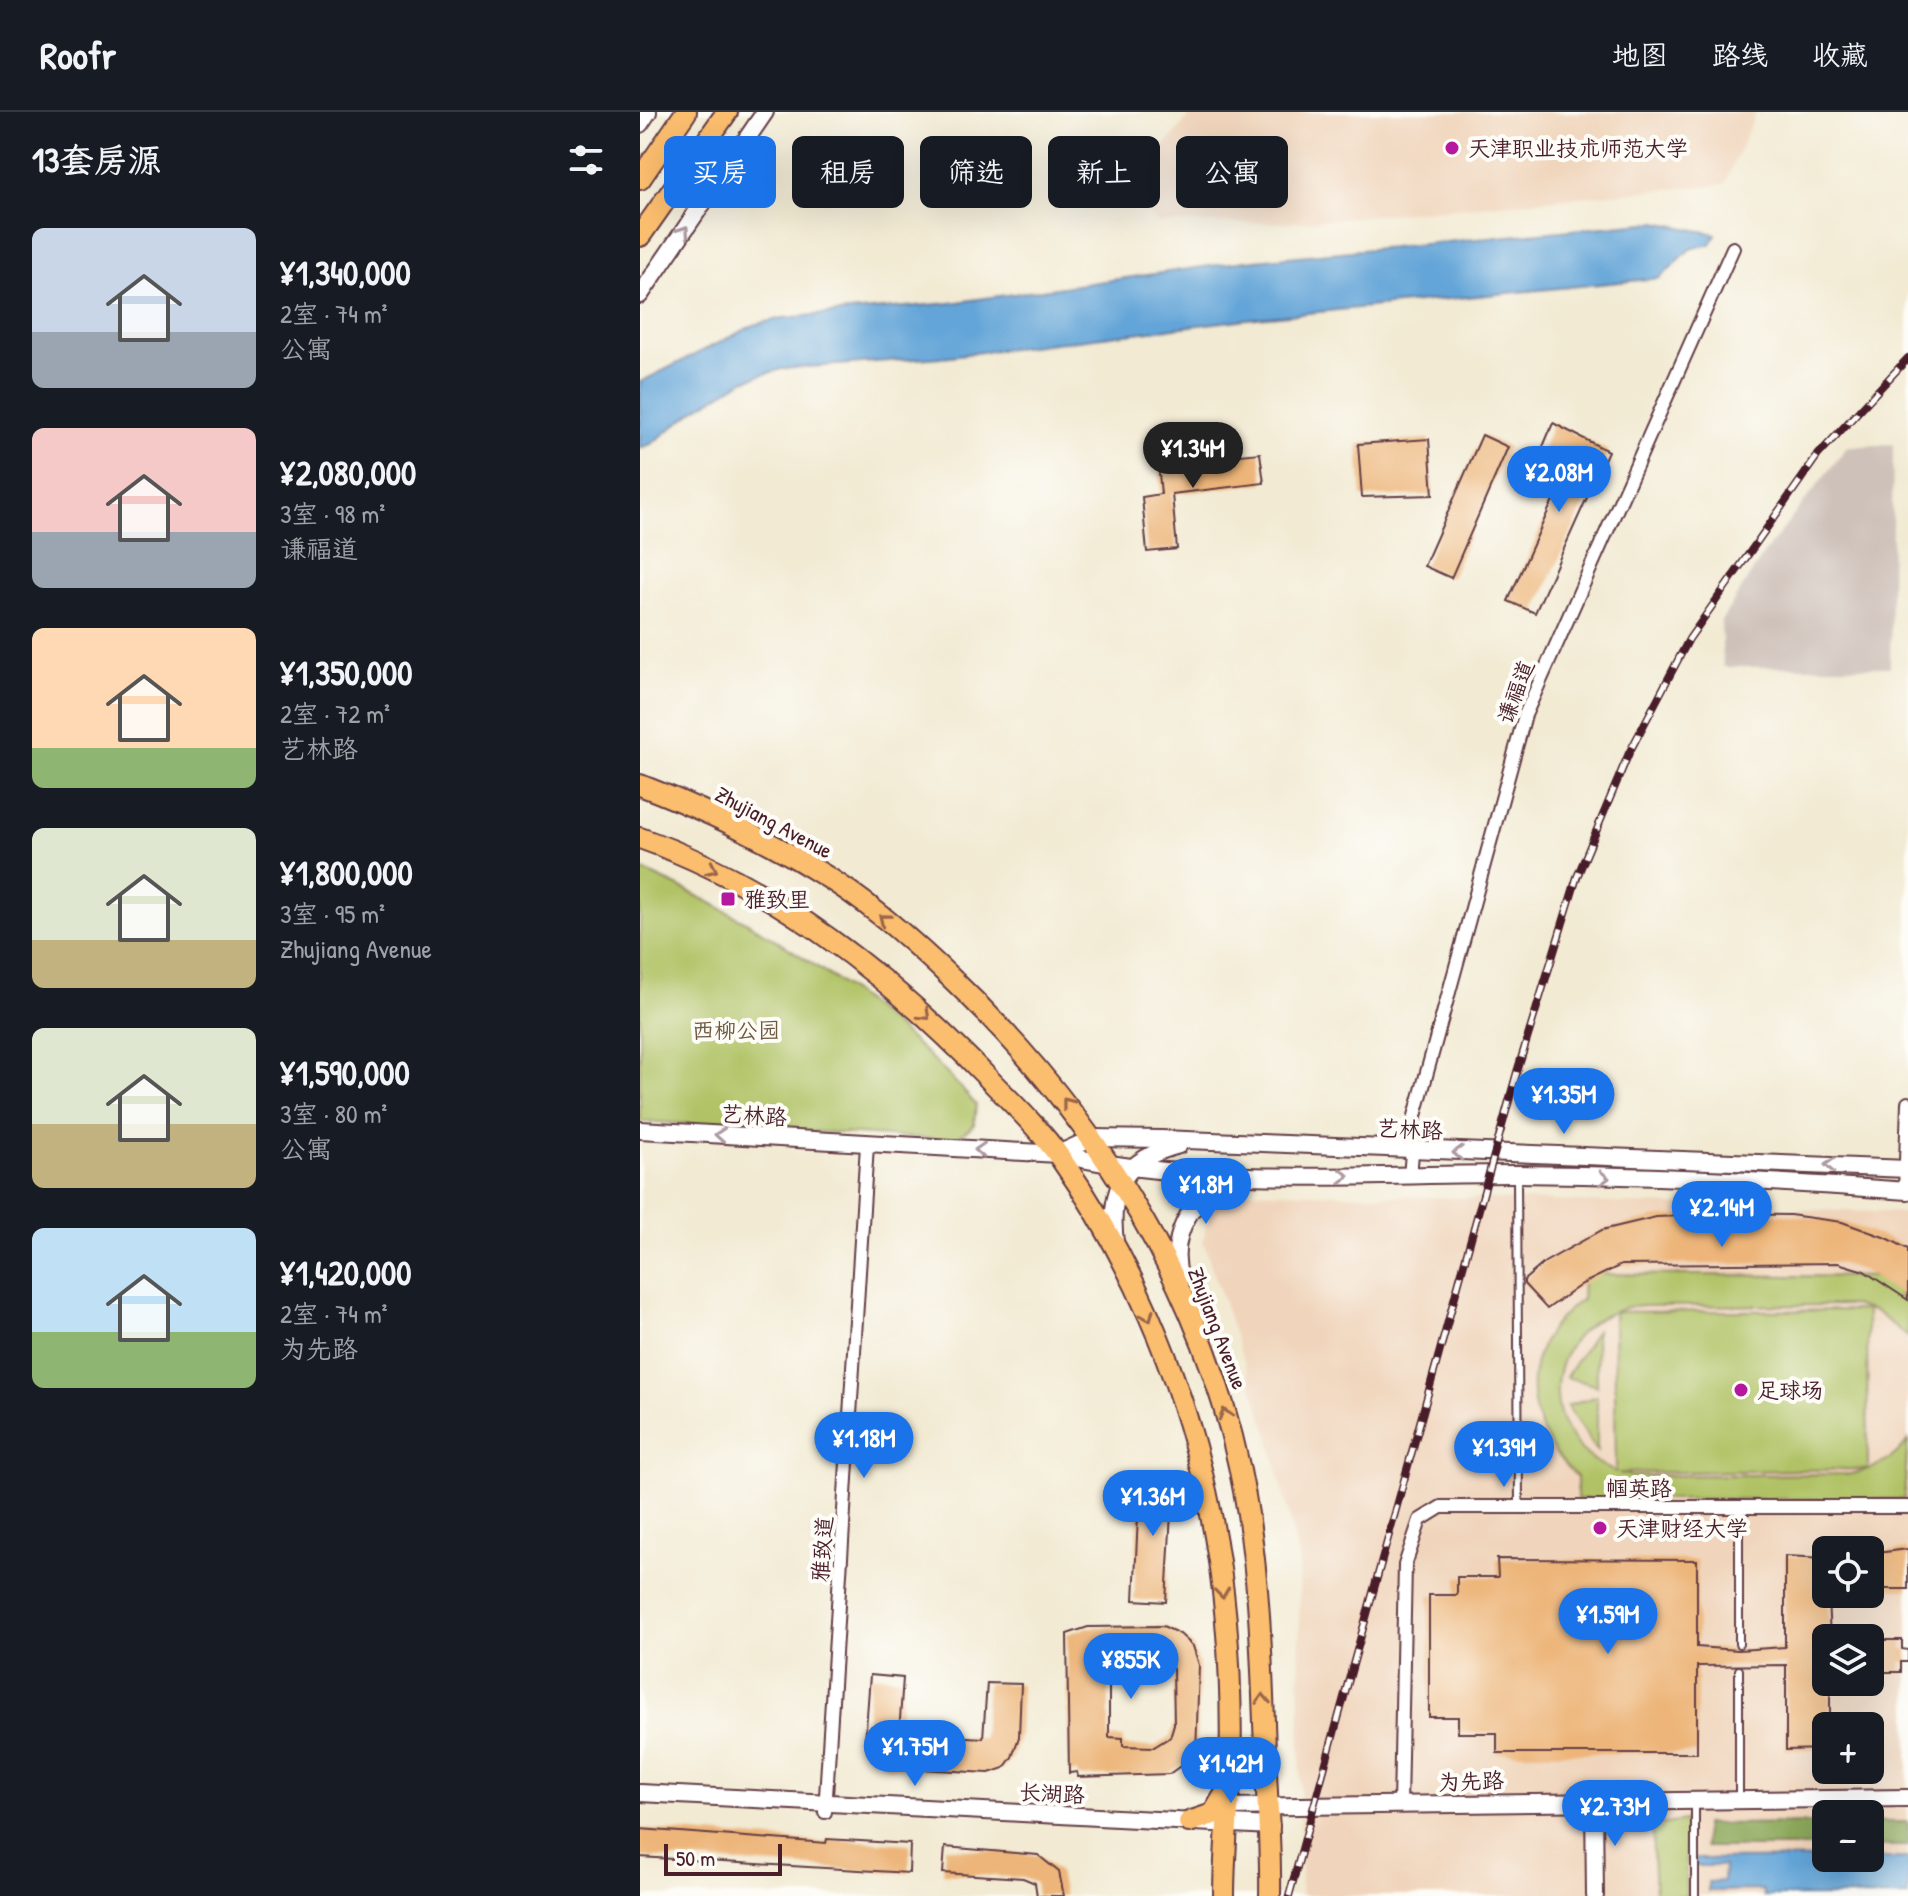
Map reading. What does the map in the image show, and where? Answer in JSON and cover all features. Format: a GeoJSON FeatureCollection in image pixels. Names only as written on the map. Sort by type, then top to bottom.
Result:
{"type":"FeatureCollection","features":[{"type":"Feature","properties":{"kind":"main road"},"geometry":{"type":"LineString","coordinates":[[640,179],[686,112]]}},
{"type":"Feature","properties":{"kind":"main road"},"geometry":{"type":"LineString","coordinates":[[640,236],[727,112]]}},
{"type":"Feature","properties":{"kind":"main road","name":"Zhujiang Avenue"},"geometry":{"type":"LineString","coordinates":[[640,785],[749,833],[816,870],[878,913],[994,1019],[1036,1064],[1122,1172],[1186,1304],[1223,1408],[1245,1494],[1262,1641],[1270,1896]]}},
{"type":"Feature","properties":{"kind":"main road"},"geometry":{"type":"LineString","coordinates":[[640,838],[763,894],[870,968],[948,1038],[1058,1154],[1115,1245],[1165,1357],[1206,1490],[1224,1604],[1230,1780],[1224,1896]]}},
{"type":"Feature","properties":{"kind":"main road"},"geometry":{"type":"LineString","coordinates":[[1189,1827],[1213,1814],[1230,1780]]}},
{"type":"Feature","properties":{"kind":"street"},"geometry":{"type":"LineString","coordinates":[[640,124],[648,112]]}},
{"type":"Feature","properties":{"kind":"street"},"geometry":{"type":"LineString","coordinates":[[640,295],[765,112]]}},
{"type":"Feature","properties":{"kind":"street","name":"谦福道"},"geometry":{"type":"LineString","coordinates":[[1410,1177],[1418,1101],[1525,715],[1733,248]]}},
{"type":"Feature","properties":{"kind":"street"},"geometry":{"type":"LineString","coordinates":[[1186,1304],[1176,1265],[1179,1242],[1190,1213],[1210,1189],[1225,1182],[1266,1174],[1410,1177],[1517,1174],[1907,1191],[1908,1103]]}},
{"type":"Feature","properties":{"kind":"street","name":"艺林路"},"geometry":{"type":"LineString","coordinates":[[640,1130],[1058,1154],[1122,1172],[1266,1174]]}},
{"type":"Feature","properties":{"kind":"street","name":"艺林路"},"geometry":{"type":"LineString","coordinates":[[1058,1154],[1093,1138],[1216,1140],[1411,1151],[1908,1169]]}},
{"type":"Feature","properties":{"kind":"street"},"geometry":{"type":"LineString","coordinates":[[1115,1245],[1112,1205],[1122,1172],[1161,1150],[1216,1140]]}},
{"type":"Feature","properties":{"kind":"street","name":"雅致道"},"geometry":{"type":"LineString","coordinates":[[826,1807],[867,1145]]}},
{"type":"Feature","properties":{"kind":"street","name":"帼英路"},"geometry":{"type":"LineString","coordinates":[[1400,1805],[1405,1565],[1420,1520],[1441,1507],[1908,1507]]}},
{"type":"Feature","properties":{"kind":"street","name":"长湖路"},"geometry":{"type":"LineString","coordinates":[[640,1793],[826,1807],[1189,1827],[1266,1818]]}},
{"type":"Feature","properties":{"kind":"street","name":"为先路"},"geometry":{"type":"LineString","coordinates":[[1226,1822],[1400,1805],[1908,1798]]}},
{"type":"Feature","properties":{"kind":"street"},"geometry":{"type":"LineString","coordinates":[[1594,1800],[1595,1896]]}},
{"type":"Feature","properties":{"kind":"street","name":"长湖路"},"geometry":{"type":"LineString","coordinates":[[640,1802],[826,1807]]}},
{"type":"Feature","properties":{"kind":"lane"},"geometry":{"type":"LineString","coordinates":[[1517,1174],[1519,1507]]}},
{"type":"Feature","properties":{"kind":"lane"},"geometry":{"type":"LineString","coordinates":[[1739,1509],[1739,1644]]}},
{"type":"Feature","properties":{"kind":"lane"},"geometry":{"type":"LineString","coordinates":[[1739,1670],[1739,1798]]}},
{"type":"Feature","properties":{"kind":"lane"},"geometry":{"type":"LineString","coordinates":[[1695,1799],[1695,1896]]}},
{"type":"Feature","properties":{"kind":"shaded area","name":"天津职业技术师范大学"},"geometry":{"type":"Polygon","coordinates":[[[1193,112],[1756,112],[1725,184],[1286,223],[1157,223],[1146,208],[1160,208],[1160,151],[1193,112]]]}},
{"type":"Feature","properties":{"kind":"shaded area"},"geometry":{"type":"Polygon","coordinates":[[[1893,444],[1890,667],[1723,667],[1721,621],[1763,555],[1847,447],[1893,444]]]}},
{"type":"Feature","properties":{"kind":"shaded area","name":"天津财经大学"},"geometry":{"type":"Polygon","coordinates":[[[1246,1191],[1908,1213],[1908,1896],[1301,1896],[1299,1557],[1270,1439],[1203,1241],[1208,1215],[1224,1200],[1246,1191]]]}},
{"type":"Feature","properties":{"kind":"green space","name":"西柳公园"},"geometry":{"type":"Polygon","coordinates":[[[640,869],[776,940],[864,1001],[942,1069],[976,1105],[974,1125],[954,1140],[640,1121],[640,869]]]}},
{"type":"Feature","properties":{"kind":"green space","name":"足球场"},"geometry":{"type":"Polygon","coordinates":[[[1583,1274],[1897,1277],[1898,1295],[1908,1305],[1908,1337],[1876,1312],[1853,1305],[1638,1306],[1617,1312],[1867,1310],[1868,1469],[1619,1473],[1631,1476],[1850,1474],[1867,1470],[1882,1463],[1897,1453],[1908,1440],[1904,1499],[1577,1499],[1577,1477],[1544,1434],[1535,1410],[1533,1386],[1536,1362],[1545,1340],[1560,1318],[1582,1299],[1583,1274]],[[1614,1313],[1582,1332],[1566,1354],[1558,1380],[1558,1406],[1568,1432],[1587,1455],[1616,1472],[1614,1313]]]}},
{"type":"Feature","properties":{"kind":"green space"},"geometry":{"type":"Polygon","coordinates":[[[1596,1331],[1597,1386],[1566,1377],[1596,1331]]]}},
{"type":"Feature","properties":{"kind":"green space"},"geometry":{"type":"Polygon","coordinates":[[[1597,1396],[1597,1451],[1567,1406],[1597,1396]]]}},
{"type":"Feature","properties":{"kind":"green space"},"geometry":{"type":"Polygon","coordinates":[[[1685,1821],[1686,1896],[1655,1896],[1652,1826],[1685,1821]]]}},
{"type":"Feature","properties":{"kind":"green space"},"geometry":{"type":"Polygon","coordinates":[[[1884,1822],[1908,1822],[1908,1846],[1884,1846],[1884,1822]]]}},
{"type":"Feature","properties":{"kind":"green space"},"geometry":{"type":"Polygon","coordinates":[[[1812,1823],[1812,1847],[1705,1847],[1704,1824],[1812,1823]]]}},
{"type":"Feature","properties":{"kind":"water"},"geometry":{"type":"Polygon","coordinates":[[[1656,222],[1716,234],[1711,244],[1690,249],[1660,278],[1247,319],[942,357],[782,369],[744,380],[695,410],[651,444],[640,448],[640,382],[754,325],[783,318],[950,303],[1245,261],[1656,222]]]}},
{"type":"Feature","properties":{"kind":"water"},"geometry":{"type":"Polygon","coordinates":[[[1812,1858],[1812,1872],[1884,1872],[1884,1858],[1908,1858],[1908,1896],[1763,1896],[1763,1890],[1708,1891],[1708,1882],[1723,1881],[1724,1866],[1695,1866],[1695,1859],[1812,1858]]]}},
{"type":"Feature","properties":{"kind":"building"},"geometry":{"type":"Polygon","coordinates":[[[1553,423],[1608,451],[1535,613],[1508,601],[1570,462],[1542,449],[1553,423]]]}},
{"type":"Feature","properties":{"kind":"building"},"geometry":{"type":"Polygon","coordinates":[[[1482,435],[1508,447],[1451,578],[1424,566],[1482,435]]]}},
{"type":"Feature","properties":{"kind":"building"},"geometry":{"type":"Polygon","coordinates":[[[1429,439],[1433,495],[1362,497],[1358,444],[1429,439]]]}},
{"type":"Feature","properties":{"kind":"building"},"geometry":{"type":"Polygon","coordinates":[[[1260,453],[1264,483],[1172,494],[1177,549],[1147,552],[1142,497],[1161,494],[1158,463],[1260,453]]]}},
{"type":"Feature","properties":{"kind":"building"},"geometry":{"type":"Polygon","coordinates":[[[1790,1215],[1842,1222],[1889,1239],[1908,1249],[1908,1300],[1864,1271],[1838,1263],[1621,1265],[1582,1284],[1547,1309],[1524,1284],[1524,1280],[1545,1262],[1602,1230],[1656,1217],[1790,1215]]]}},
{"type":"Feature","properties":{"kind":"building"},"geometry":{"type":"Polygon","coordinates":[[[1140,1474],[1173,1476],[1166,1602],[1134,1600],[1140,1474]]]}},
{"type":"Feature","properties":{"kind":"building"},"geometry":{"type":"Polygon","coordinates":[[[1908,1549],[1908,1589],[1884,1589],[1884,1552],[1908,1549]]]}},
{"type":"Feature","properties":{"kind":"building"},"geometry":{"type":"Polygon","coordinates":[[[1785,1556],[1812,1557],[1812,1608],[1828,1608],[1829,1624],[1812,1624],[1812,1696],[1830,1696],[1830,1712],[1812,1712],[1812,1749],[1786,1750],[1786,1665],[1697,1666],[1697,1753],[1497,1753],[1497,1733],[1458,1733],[1458,1717],[1429,1717],[1429,1595],[1457,1595],[1457,1577],[1498,1577],[1497,1559],[1697,1560],[1697,1647],[1738,1650],[1785,1647],[1785,1556]]]}},
{"type":"Feature","properties":{"kind":"building"},"geometry":{"type":"Polygon","coordinates":[[[1163,1626],[1180,1634],[1193,1646],[1199,1665],[1196,1755],[1169,1774],[1078,1777],[1077,1772],[1069,1773],[1067,1634],[1088,1627],[1163,1626]],[[1124,1653],[1124,1667],[1109,1667],[1109,1737],[1123,1738],[1123,1746],[1154,1747],[1170,1737],[1174,1724],[1173,1669],[1167,1658],[1157,1654],[1124,1653]]]}},
{"type":"Feature","properties":{"kind":"building"},"geometry":{"type":"Polygon","coordinates":[[[1884,1640],[1902,1640],[1902,1649],[1908,1650],[1908,1662],[1901,1662],[1901,1672],[1884,1672],[1884,1640]]]}},
{"type":"Feature","properties":{"kind":"building"},"geometry":{"type":"Polygon","coordinates":[[[870,1675],[903,1678],[899,1733],[983,1738],[987,1683],[1021,1684],[1019,1737],[1012,1757],[1004,1768],[989,1773],[887,1767],[865,1743],[870,1675]]]}},
{"type":"Feature","properties":{"kind":"building"},"geometry":{"type":"Polygon","coordinates":[[[640,1829],[826,1843],[827,1839],[910,1844],[909,1873],[640,1857],[640,1829]]]}},
{"type":"Feature","properties":{"kind":"building"},"geometry":{"type":"Polygon","coordinates":[[[945,1847],[1038,1855],[1059,1872],[1064,1896],[1037,1896],[1035,1883],[1023,1878],[943,1873],[945,1847]]]}},
{"type":"Feature","properties":{"kind":"railway"},"geometry":{"type":"LineString","coordinates":[[1289,1896],[1517,1072],[1577,877],[1629,753],[1689,639],[1818,455],[1908,358]]}},
{"type":"Feature","properties":{"kind":"place","name":"天津职业技术师范大学"},"geometry":{"type":"Point","coordinates":[1452,148]}},
{"type":"Feature","properties":{"kind":"place","name":"雅致里"},"geometry":{"type":"Point","coordinates":[728,899]}},
{"type":"Feature","properties":{"kind":"place","name":"足球场"},"geometry":{"type":"Point","coordinates":[1741,1390]}},
{"type":"Feature","properties":{"kind":"place","name":"天津财经大学"},"geometry":{"type":"Point","coordinates":[1600,1528]}}]}
